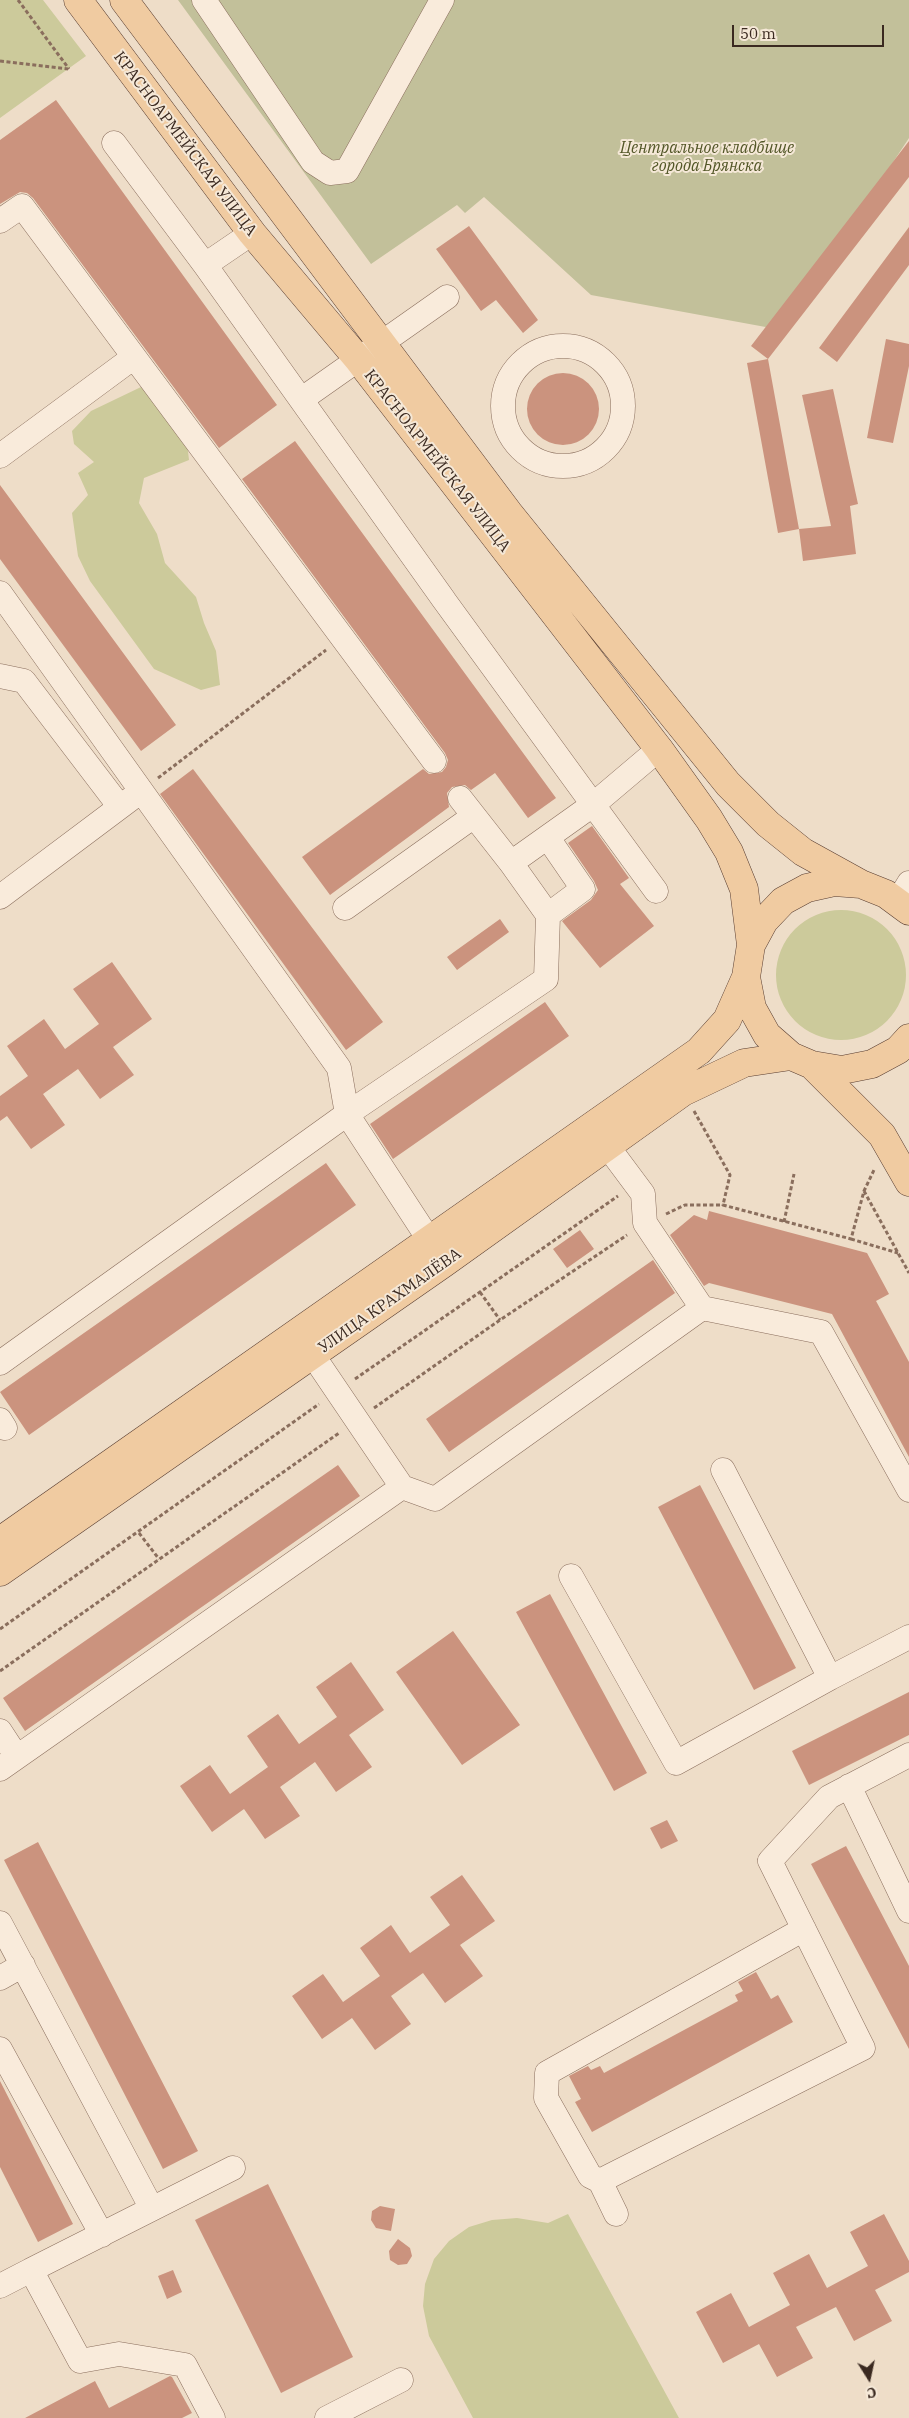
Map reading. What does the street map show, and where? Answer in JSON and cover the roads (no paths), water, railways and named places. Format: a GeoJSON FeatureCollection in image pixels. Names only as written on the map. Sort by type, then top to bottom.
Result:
{"type":"FeatureCollection","features":[{"type":"Feature","properties":{"kind":"main road","name":"КРАСНОАРМЕЙСКАЯ УЛИЦА"},"geometry":{"type":"LineString","coordinates":[[78,0],[252,233],[358,359],[659,749],[709,819],[729,852],[744,889],[751,945]]}},
{"type":"Feature","properties":{"kind":"main road","name":"КРАСНОАРМЕЙСКАЯ УЛИЦА"},"geometry":{"type":"LineString","coordinates":[[124,0],[508,512],[728,784],[768,824],[803,852],[861,884]]}},
{"type":"Feature","properties":{"kind":"main road"},"geometry":{"type":"LineString","coordinates":[[905,898],[861,884],[834,882],[807,888],[783,901],[764,921],[751,945],[746,976],[752,1008],[767,1035],[802,1061],[882,1135],[909,1182]]}},
{"type":"Feature","properties":{"kind":"main road","name":"УЛИЦА КРАХМАЛЁВА"},"geometry":{"type":"LineString","coordinates":[[0,1541],[699,1051],[727,1020],[746,976]]}},
{"type":"Feature","properties":{"kind":"main road","name":"УЛИЦА КРАХМАЛЁВА"},"geometry":{"type":"LineString","coordinates":[[0,1572],[444,1263],[683,1092],[744,1063],[802,1061],[842,1070],[872,1064],[898,1050],[909,1038]]}},
{"type":"Feature","properties":{"kind":"lane"},"geometry":{"type":"LineString","coordinates":[[204,0],[313,162],[330,173],[347,171],[442,0]]}},
{"type":"Feature","properties":{"kind":"lane"},"geometry":{"type":"LineString","coordinates":[[114,143],[205,265],[443,598],[656,891]]}},
{"type":"Feature","properties":{"kind":"lane"},"geometry":{"type":"LineString","coordinates":[[0,221],[22,206],[434,762]]}},
{"type":"Feature","properties":{"kind":"lane"},"geometry":{"type":"LineString","coordinates":[[205,265],[252,233]]}},
{"type":"Feature","properties":{"kind":"lane"},"geometry":{"type":"LineString","coordinates":[[302,399],[447,296]]}},
{"type":"Feature","properties":{"kind":"lane"},"geometry":{"type":"LineString","coordinates":[[555,347],[574,347],[593,355],[609,368],[619,386],[623,405],[620,425],[610,443],[595,457],[576,465],[557,466],[538,461],[522,451],[510,436],[504,417],[504,398],[509,380],[520,364],[536,353],[555,347]]}},
{"type":"Feature","properties":{"kind":"lane"},"geometry":{"type":"LineString","coordinates":[[0,456],[134,357]]}},
{"type":"Feature","properties":{"kind":"lane"},"geometry":{"type":"LineString","coordinates":[[0,593],[140,792],[339,1068],[347,1114],[444,1263]]}},
{"type":"Feature","properties":{"kind":"lane"},"geometry":{"type":"LineString","coordinates":[[0,676],[24,681],[120,807]]}},
{"type":"Feature","properties":{"kind":"lane"},"geometry":{"type":"LineString","coordinates":[[511,863],[594,804],[659,749]]}},
{"type":"Feature","properties":{"kind":"lane"},"geometry":{"type":"LineString","coordinates":[[0,897],[140,792]]}},
{"type":"Feature","properties":{"kind":"lane"},"geometry":{"type":"LineString","coordinates":[[0,1363],[347,1114],[546,979],[548,915],[511,863],[467,807],[345,908]]}},
{"type":"Feature","properties":{"kind":"lane"},"geometry":{"type":"LineString","coordinates":[[548,838],[583,889],[548,915]]}},
{"type":"Feature","properties":{"kind":"lane"},"geometry":{"type":"LineString","coordinates":[[608,1146],[643,1194],[645,1223],[702,1308],[821,1332],[909,1490]]}},
{"type":"Feature","properties":{"kind":"lane"},"geometry":{"type":"LineString","coordinates":[[312,1354],[402,1487],[436,1500],[702,1308]]}},
{"type":"Feature","properties":{"kind":"lane"},"geometry":{"type":"LineString","coordinates":[[723,1470],[830,1678]]}},
{"type":"Feature","properties":{"kind":"lane"},"geometry":{"type":"LineString","coordinates":[[0,1731],[9,1763],[402,1487]]}},
{"type":"Feature","properties":{"kind":"lane"},"geometry":{"type":"LineString","coordinates":[[572,1576],[676,1763],[830,1678],[909,1637]]}},
{"type":"Feature","properties":{"kind":"lane"},"geometry":{"type":"LineString","coordinates":[[600,2181],[862,2048],[770,1861],[829,1797],[909,1755]]}},
{"type":"Feature","properties":{"kind":"lane"},"geometry":{"type":"LineString","coordinates":[[849,1786],[909,1911]]}},
{"type":"Feature","properties":{"kind":"lane"},"geometry":{"type":"LineString","coordinates":[[0,1923],[152,2209]]}},
{"type":"Feature","properties":{"kind":"lane"},"geometry":{"type":"LineString","coordinates":[[616,2214],[600,2181],[590,2176],[546,2098],[547,2073],[804,1929]]}},
{"type":"Feature","properties":{"kind":"lane"},"geometry":{"type":"LineString","coordinates":[[0,1978],[23,1965]]}},
{"type":"Feature","properties":{"kind":"lane"},"geometry":{"type":"LineString","coordinates":[[0,2048],[102,2235]]}},
{"type":"Feature","properties":{"kind":"lane"},"geometry":{"type":"LineString","coordinates":[[0,2286],[233,2168]]}},
{"type":"Feature","properties":{"kind":"lane"},"geometry":{"type":"LineString","coordinates":[[30,2270],[80,2361],[119,2354],[185,2365],[212,2418]]}},
{"type":"Feature","properties":{"kind":"lane"},"geometry":{"type":"LineString","coordinates":[[327,2418],[401,2380]]}},
{"type":"Feature","properties":{"kind":"park label","name":"Центральное кладбище города Брянска"},"geometry":{"type":"Point","coordinates":[707,157]}}]}
